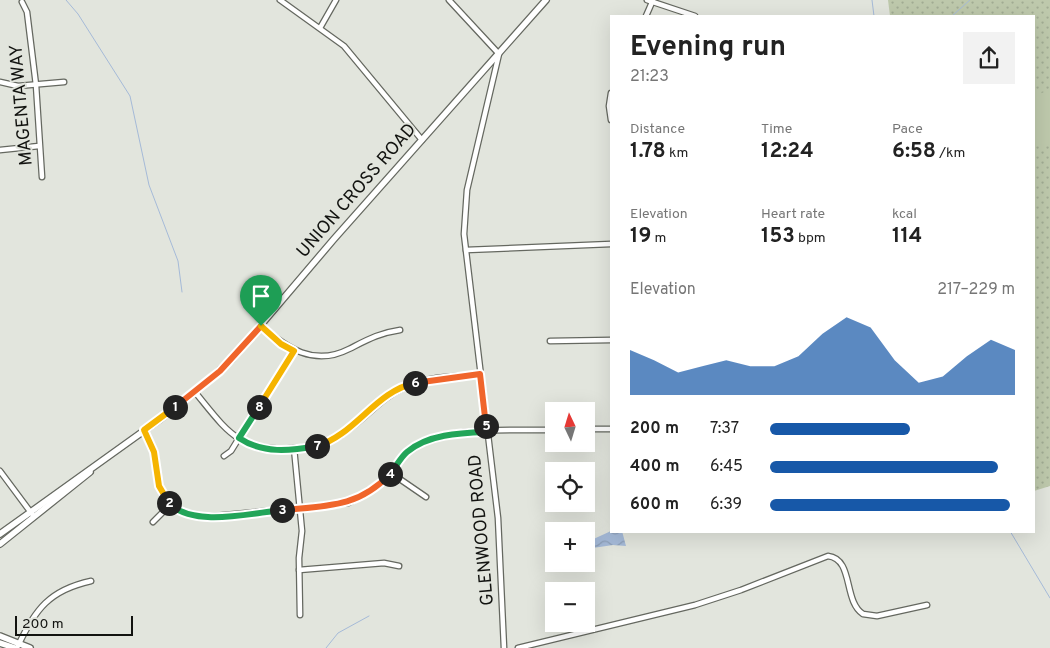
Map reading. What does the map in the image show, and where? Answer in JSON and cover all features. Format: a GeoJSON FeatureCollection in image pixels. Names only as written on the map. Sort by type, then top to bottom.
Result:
{"type":"FeatureCollection","features":[{"type":"Feature","properties":{"kind":"main road","name":"UNION CROSS ROAD"},"geometry":{"type":"LineString","coordinates":[[0,534],[81,475],[91,470],[195,392],[232,359],[334,239],[546,0]]}},
{"type":"Feature","properties":{"kind":"main road","name":"UNION CROSS ROAD"},"geometry":{"type":"LineString","coordinates":[[0,544],[82,481],[91,470]]}},
{"type":"Feature","properties":{"kind":"main road"},"geometry":{"type":"LineString","coordinates":[[0,636],[17,646]]}},
{"type":"Feature","properties":{"kind":"main road"},"geometry":{"type":"LineString","coordinates":[[0,643],[30,648]]}},
{"type":"Feature","properties":{"kind":"street"},"geometry":{"type":"LineString","coordinates":[[280,0],[320,28],[354,57],[383,96],[422,140]]}},
{"type":"Feature","properties":{"kind":"street"},"geometry":{"type":"LineString","coordinates":[[320,28],[336,0]]}},
{"type":"Feature","properties":{"kind":"street"},"geometry":{"type":"LineString","coordinates":[[449,0],[499,54]]}},
{"type":"Feature","properties":{"kind":"street"},"geometry":{"type":"LineString","coordinates":[[646,15],[651,1],[692,15]]}},
{"type":"Feature","properties":{"kind":"street","name":"MAGENTA WAY"},"geometry":{"type":"LineString","coordinates":[[22,2],[27,12],[36,85],[42,177]]}},
{"type":"Feature","properties":{"kind":"street","name":"GLENWOOD ROAD"},"geometry":{"type":"LineString","coordinates":[[499,54],[467,190],[464,219],[480,374],[498,518],[504,648]]}},
{"type":"Feature","properties":{"kind":"street"},"geometry":{"type":"LineString","coordinates":[[0,82],[18,86],[64,82]]}},
{"type":"Feature","properties":{"kind":"street"},"geometry":{"type":"LineString","coordinates":[[610,100],[610,113]]}},
{"type":"Feature","properties":{"kind":"street"},"geometry":{"type":"LineString","coordinates":[[0,150],[39,146]]}},
{"type":"Feature","properties":{"kind":"street"},"geometry":{"type":"LineString","coordinates":[[466,250],[610,244]]}},
{"type":"Feature","properties":{"kind":"street"},"geometry":{"type":"LineString","coordinates":[[261,326],[281,344],[294,351],[312,356],[330,356],[347,350],[375,335],[400,330]]}},
{"type":"Feature","properties":{"kind":"street"},"geometry":{"type":"LineString","coordinates":[[550,341],[610,340]]}},
{"type":"Feature","properties":{"kind":"street"},"geometry":{"type":"LineString","coordinates":[[224,456],[231,451],[294,351]]}},
{"type":"Feature","properties":{"kind":"street"},"geometry":{"type":"LineString","coordinates":[[195,392],[222,425],[239,438],[262,449],[294,448],[318,446],[333,440],[388,397],[411,384],[480,374]]}},
{"type":"Feature","properties":{"kind":"street"},"geometry":{"type":"LineString","coordinates":[[595,430],[610,429]]}},
{"type":"Feature","properties":{"kind":"street"},"geometry":{"type":"LineString","coordinates":[[144,430],[154,452],[159,486],[170,505],[186,514],[204,517],[348,503],[375,488],[391,473],[405,454],[424,442],[444,436],[487,432],[545,430]]}},
{"type":"Feature","properties":{"kind":"street"},"geometry":{"type":"LineString","coordinates":[[294,448],[302,532],[299,570],[300,615]]}},
{"type":"Feature","properties":{"kind":"street"},"geometry":{"type":"LineString","coordinates":[[0,471],[34,517]]}},
{"type":"Feature","properties":{"kind":"street"},"geometry":{"type":"LineString","coordinates":[[391,473],[426,497]]}},
{"type":"Feature","properties":{"kind":"street"},"geometry":{"type":"LineString","coordinates":[[153,522],[170,505]]}},
{"type":"Feature","properties":{"kind":"street"},"geometry":{"type":"LineString","coordinates":[[518,648],[711,600],[828,556],[835,558],[842,565],[853,602],[863,614],[878,616],[927,605]]}},
{"type":"Feature","properties":{"kind":"street"},"geometry":{"type":"LineString","coordinates":[[299,570],[384,563],[399,566]]}},
{"type":"Feature","properties":{"kind":"street"},"geometry":{"type":"LineString","coordinates":[[17,646],[34,615],[46,601],[69,587],[91,581]]}},
{"type":"Feature","properties":{"kind":"green space"},"geometry":{"type":"Polygon","coordinates":[[[888,0],[1050,0],[1050,486],[1035,491],[1035,15],[890,15],[888,0]]]}},
{"type":"Feature","properties":{"kind":"green space"},"geometry":{"type":"Polygon","coordinates":[[[1050,89],[1050,144],[1035,145],[1035,96],[1050,89]]]}},
{"type":"Feature","properties":{"kind":"water"},"geometry":{"type":"Polygon","coordinates":[[[610,531],[610,533],[623,533],[626,546],[613,545],[595,548],[595,538],[610,531]]]}},
{"type":"Feature","properties":{"kind":"waterway"},"geometry":{"type":"LineString","coordinates":[[66,0],[78,14],[130,96],[149,185],[178,261],[182,292]]}},
{"type":"Feature","properties":{"kind":"waterway"},"geometry":{"type":"LineString","coordinates":[[872,0],[874,15]]}},
{"type":"Feature","properties":{"kind":"waterway"},"geometry":{"type":"LineString","coordinates":[[953,15],[970,0]]}},
{"type":"Feature","properties":{"kind":"waterway"},"geometry":{"type":"LineString","coordinates":[[1011,533],[1050,598]]}},
{"type":"Feature","properties":{"kind":"waterway"},"geometry":{"type":"LineString","coordinates":[[326,648],[338,633],[369,616]]}},
{"type":"Feature","properties":{"kind":"route"},"geometry":{"type":"LineString","coordinates":[[261,326],[281,344],[294,351],[239,438],[248,444],[271,450],[318,446],[341,436],[388,397],[411,384],[480,374],[487,432],[444,436],[416,446],[405,454],[382,483],[366,495],[348,503],[204,517],[194,517],[186,514],[170,505],[159,486],[156,472],[156,457],[144,430],[220,371],[261,326]]}}]}
